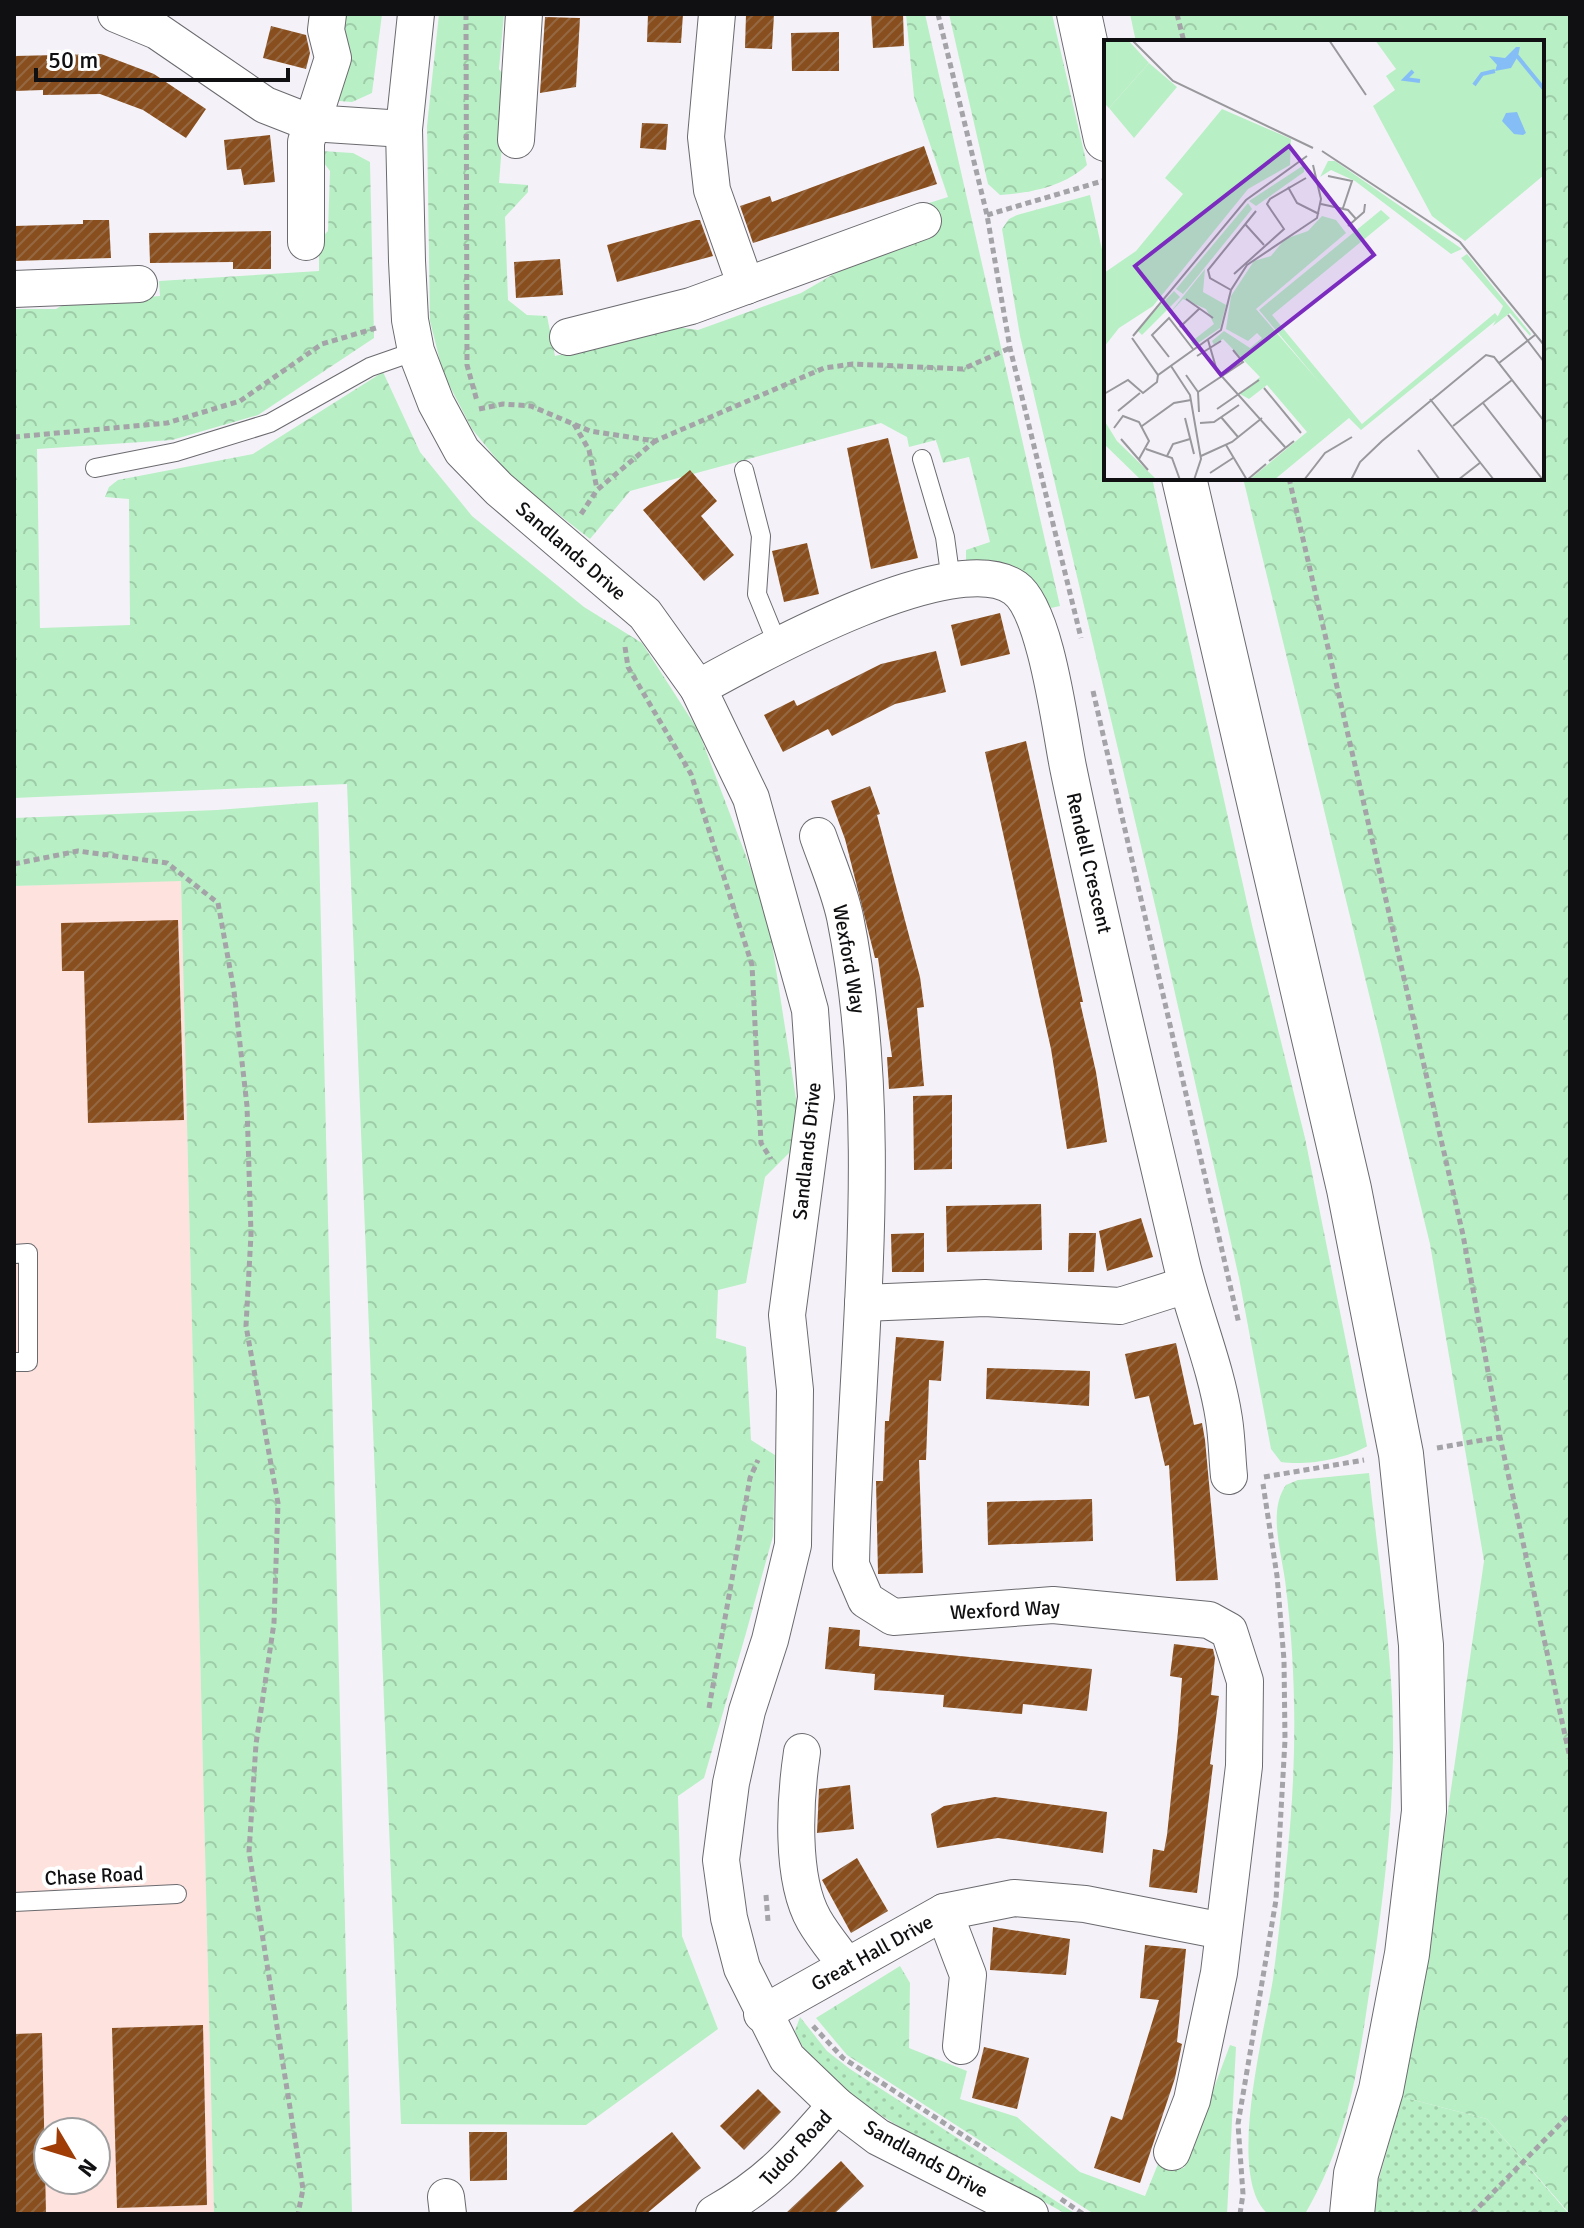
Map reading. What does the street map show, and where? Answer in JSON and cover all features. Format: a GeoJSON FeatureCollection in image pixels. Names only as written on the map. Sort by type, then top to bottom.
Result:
{"type":"FeatureCollection","features":[{"type":"Feature","properties":{"kind":"main road"},"geometry":{"type":"LineString","coordinates":[[1079,14],[1104,130]]}},
{"type":"Feature","properties":{"kind":"main road"},"geometry":{"type":"LineString","coordinates":[[1184,480],[1349,1189],[1401,1454],[1418,1616],[1424,1811],[1407,1954],[1381,2090],[1354,2194],[1329,2214]]}},
{"type":"Feature","properties":{"kind":"street"},"geometry":{"type":"LineString","coordinates":[[116,14],[157,31],[265,105],[311,123],[404,129]]}},
{"type":"Feature","properties":{"kind":"street"},"geometry":{"type":"LineString","coordinates":[[306,242],[306,142],[333,58],[326,30],[328,14]]}},
{"type":"Feature","properties":{"kind":"street","name":"Sandlands Drive"},"geometry":{"type":"LineString","coordinates":[[416,14],[404,129],[410,320],[405,355],[462,451],[499,489],[645,614],[698,688],[751,798],[810,1010],[816,1097],[787,1315],[795,1390],[793,1545],[770,1640],[747,1711],[731,1783],[721,1860],[729,1918],[742,1968],[762,2014],[787,2058],[836,2105],[878,2137],[1030,2214]]}},
{"type":"Feature","properties":{"kind":"street"},"geometry":{"type":"LineString","coordinates":[[516,140],[524,14]]}},
{"type":"Feature","properties":{"kind":"street"},"geometry":{"type":"LineString","coordinates":[[717,14],[706,137],[712,190],[746,286]]}},
{"type":"Feature","properties":{"kind":"street"},"geometry":{"type":"LineString","coordinates":[[568,337],[691,306],[923,221]]}},
{"type":"Feature","properties":{"kind":"street"},"geometry":{"type":"LineString","coordinates":[[14,289],[139,284]]}},
{"type":"Feature","properties":{"kind":"street","name":"Rendell Crescent"},"geometry":{"type":"LineString","coordinates":[[698,688],[777,643],[898,594],[951,581],[986,577],[1015,588],[1038,619],[1078,813],[1186,1285],[1224,1418],[1229,1476]]}},
{"type":"Feature","properties":{"kind":"street","name":"Wexford Way"},"geometry":{"type":"LineString","coordinates":[[818,836],[844,913],[875,1036],[851,1565],[866,1600],[893,1617],[1053,1605],[1209,1620],[1229,1631],[1245,1681],[1244,1766],[1219,1973],[1192,2100],[1172,2152]]}},
{"type":"Feature","properties":{"kind":"street"},"geometry":{"type":"LineString","coordinates":[[863,1303],[985,1298],[1120,1306],[1186,1285]]}},
{"type":"Feature","properties":{"kind":"street"},"geometry":{"type":"LineString","coordinates":[[802,1752],[795,1800],[801,1874],[812,1917],[847,1966]]}},
{"type":"Feature","properties":{"kind":"street","name":"Great Hall Drive"},"geometry":{"type":"LineString","coordinates":[[762,2014],[944,1912],[1014,1898],[1085,1904],[1223,1931]]}},
{"type":"Feature","properties":{"kind":"street"},"geometry":{"type":"LineString","coordinates":[[944,1912],[968,1975],[961,2046]]}},
{"type":"Feature","properties":{"kind":"street","name":"Tudor Road"},"geometry":{"type":"LineString","coordinates":[[714,2214],[756,2190],[787,2163],[836,2105]]}},
{"type":"Feature","properties":{"kind":"lane"},"geometry":{"type":"LineString","coordinates":[[95,468],[176,452],[270,423],[370,367],[405,355]]}},
{"type":"Feature","properties":{"kind":"lane"},"geometry":{"type":"LineString","coordinates":[[922,459],[945,537],[951,581]]}},
{"type":"Feature","properties":{"kind":"lane"},"geometry":{"type":"LineString","coordinates":[[744,470],[761,536],[757,594],[777,643]]}},
{"type":"Feature","properties":{"kind":"lane"},"geometry":{"type":"LineString","coordinates":[[14,1362],[28,1362],[21,1253]]}},
{"type":"Feature","properties":{"kind":"lane","name":"Chase Road"},"geometry":{"type":"LineString","coordinates":[[14,1902],[177,1894]]}},
{"type":"Feature","properties":{"kind":"path"},"geometry":{"type":"LineString","coordinates":[[1177,14],[1184,40]]}},
{"type":"Feature","properties":{"kind":"path"},"geometry":{"type":"LineString","coordinates":[[987,215],[1104,181]]}},
{"type":"Feature","properties":{"kind":"path"},"geometry":{"type":"LineString","coordinates":[[14,437],[167,423],[181,419],[240,401],[322,344],[388,324],[405,355]]}},
{"type":"Feature","properties":{"kind":"path"},"geometry":{"type":"LineString","coordinates":[[581,515],[597,490],[655,441],[824,368],[853,364],[963,369],[1010,348]]}},
{"type":"Feature","properties":{"kind":"path"},"geometry":{"type":"LineString","coordinates":[[479,409],[503,404],[531,406],[590,431],[655,441]]}},
{"type":"Feature","properties":{"kind":"path"},"geometry":{"type":"LineString","coordinates":[[574,424],[589,450],[597,490]]}},
{"type":"Feature","properties":{"kind":"path"},"geometry":{"type":"LineString","coordinates":[[1289,480],[1463,1235],[1500,1437],[1570,1758]]}},
{"type":"Feature","properties":{"kind":"path"},"geometry":{"type":"LineString","coordinates":[[624,641],[628,667],[691,774],[752,965],[761,1143],[779,1169]]}},
{"type":"Feature","properties":{"kind":"path"},"geometry":{"type":"LineString","coordinates":[[14,864],[78,851],[167,863],[218,903],[234,991],[247,1106],[251,1234],[246,1326],[278,1503],[274,1623],[256,1744],[249,1852],[303,2189],[298,2214]]}},
{"type":"Feature","properties":{"kind":"path"},"geometry":{"type":"LineString","coordinates":[[707,1719],[750,1478],[764,1449]]}},
{"type":"Feature","properties":{"kind":"path"},"geometry":{"type":"LineString","coordinates":[[1472,2214],[1570,2114]]}},
{"type":"Feature","properties":{"kind":"shaded area"},"geometry":{"type":"Polygon","coordinates":[[[181,880],[214,2214],[14,2214],[14,886],[181,880]]]}},
{"type":"Feature","properties":{"kind":"green space"},"geometry":{"type":"Polygon","coordinates":[[[340,14],[382,14],[372,93],[352,102],[327,100],[340,14]]]}},
{"type":"Feature","properties":{"kind":"green space"},"geometry":{"type":"Polygon","coordinates":[[[439,14],[504,14],[499,69],[507,80],[499,183],[528,185],[528,192],[505,217],[508,300],[527,315],[547,316],[555,356],[678,327],[698,330],[801,293],[872,252],[937,232],[929,203],[948,197],[914,97],[906,14],[925,14],[1060,606],[1051,608],[1034,584],[1017,571],[966,562],[966,550],[990,542],[969,457],[943,463],[936,440],[909,447],[907,437],[881,423],[630,491],[590,539],[512,478],[472,429],[443,373],[430,321],[427,126],[439,14]]]}},
{"type":"Feature","properties":{"kind":"green space"},"geometry":{"type":"Polygon","coordinates":[[[949,14],[1052,14],[1087,165],[1058,183],[1035,190],[1000,195],[988,184],[949,14]]]}},
{"type":"Feature","properties":{"kind":"green space"},"geometry":{"type":"Polygon","coordinates":[[[1130,14],[1570,14],[1570,2214],[1487,2119],[1402,2097],[1429,1941],[1484,1561],[1430,1244],[1243,480],[1544,480],[1544,40],[1136,40],[1130,14]]]}},
{"type":"Feature","properties":{"kind":"green space"},"geometry":{"type":"Polygon","coordinates":[[[321,151],[353,153],[370,162],[374,338],[258,415],[172,440],[37,449],[40,628],[130,625],[129,499],[105,497],[109,487],[118,480],[253,454],[383,372],[420,452],[472,516],[584,607],[642,643],[698,730],[767,911],[797,1105],[791,1151],[765,1177],[746,1283],[718,1290],[716,1338],[746,1347],[751,1440],[775,1455],[773,1536],[746,1633],[704,1778],[678,1796],[682,1936],[718,2029],[586,2125],[401,2124],[347,784],[14,798],[14,309],[56,309],[66,303],[160,296],[159,281],[319,271],[319,240],[328,231],[330,171],[321,159],[321,151]]]}},
{"type":"Feature","properties":{"kind":"green space"},"geometry":{"type":"Polygon","coordinates":[[[1090,195],[1104,259],[1104,480],[1152,480],[1252,925],[1305,1138],[1367,1446],[1348,1455],[1302,1463],[1281,1462],[1271,1449],[1239,1278],[1159,922],[1020,336],[1002,229],[1009,219],[1090,195]]]}},
{"type":"Feature","properties":{"kind":"green space"},"geometry":{"type":"Polygon","coordinates":[[[318,802],[352,2214],[214,2214],[181,881],[14,886],[14,818],[217,810],[318,802]]]}},
{"type":"Feature","properties":{"kind":"green space"},"geometry":{"type":"Polygon","coordinates":[[[1369,1473],[1388,1641],[1393,1734],[1391,1808],[1380,1920],[1355,2080],[1331,2161],[1305,2214],[1268,2214],[1256,2195],[1250,2169],[1249,2137],[1251,2102],[1273,1979],[1293,1789],[1292,1649],[1277,1531],[1278,1506],[1286,1485],[1298,1480],[1369,1473]]]}},
{"type":"Feature","properties":{"kind":"green space"},"geometry":{"type":"Polygon","coordinates":[[[900,1966],[910,1983],[909,2048],[967,2071],[960,2099],[1017,2117],[1080,2172],[1145,2196],[1160,2159],[1184,2168],[1230,2045],[1236,2047],[1227,2214],[1094,2214],[847,2055],[816,2018],[900,1966]]]}},
{"type":"Feature","properties":{"kind":"green space"},"geometry":{"type":"Polygon","coordinates":[[[800,2017],[827,2051],[850,2069],[1076,2214],[1066,2214],[915,2136],[839,2086],[812,2059],[795,2031],[800,2017]]]}},
{"type":"Feature","properties":{"kind":"green space"},"geometry":{"type":"Polygon","coordinates":[[[1402,2097],[1487,2119],[1569,2214],[1369,2214],[1402,2097]]]}},
{"type":"Feature","properties":{"kind":"building"},"geometry":{"type":"Polygon","coordinates":[[[648,14],[683,14],[681,43],[647,42],[648,14]]]}},
{"type":"Feature","properties":{"kind":"building"},"geometry":{"type":"Polygon","coordinates":[[[746,14],[774,14],[772,49],[745,48],[746,14]]]}},
{"type":"Feature","properties":{"kind":"building"},"geometry":{"type":"Polygon","coordinates":[[[871,14],[903,14],[904,46],[873,48],[871,14]]]}},
{"type":"Feature","properties":{"kind":"building"},"geometry":{"type":"Polygon","coordinates":[[[545,17],[580,18],[576,87],[540,93],[545,17]]]}},
{"type":"Feature","properties":{"kind":"building"},"geometry":{"type":"Polygon","coordinates":[[[271,26],[306,35],[310,53],[306,69],[263,58],[271,26]]]}},
{"type":"Feature","properties":{"kind":"building"},"geometry":{"type":"Polygon","coordinates":[[[839,32],[839,71],[792,71],[791,33],[839,32]]]}},
{"type":"Feature","properties":{"kind":"building"},"geometry":{"type":"Polygon","coordinates":[[[101,54],[154,74],[206,109],[186,138],[143,110],[100,94],[43,95],[43,90],[14,91],[14,56],[101,54]]]}},
{"type":"Feature","properties":{"kind":"building"},"geometry":{"type":"Polygon","coordinates":[[[642,123],[668,124],[666,150],[640,148],[642,123]]]}},
{"type":"Feature","properties":{"kind":"building"},"geometry":{"type":"Polygon","coordinates":[[[270,135],[275,182],[244,185],[241,169],[227,170],[224,140],[270,135]]]}},
{"type":"Feature","properties":{"kind":"building"},"geometry":{"type":"Polygon","coordinates":[[[924,146],[937,184],[753,243],[740,206],[770,196],[772,202],[924,146]]]}},
{"type":"Feature","properties":{"kind":"building"},"geometry":{"type":"Polygon","coordinates":[[[83,220],[109,220],[111,258],[14,261],[14,226],[83,224],[83,220]]]}},
{"type":"Feature","properties":{"kind":"building"},"geometry":{"type":"Polygon","coordinates":[[[700,220],[713,256],[617,282],[607,245],[700,220]]]}},
{"type":"Feature","properties":{"kind":"building"},"geometry":{"type":"Polygon","coordinates":[[[271,231],[271,269],[233,269],[233,262],[150,263],[149,233],[271,231]]]}},
{"type":"Feature","properties":{"kind":"building"},"geometry":{"type":"Polygon","coordinates":[[[560,259],[563,295],[516,298],[514,262],[560,259]]]}},
{"type":"Feature","properties":{"kind":"building"},"geometry":{"type":"Polygon","coordinates":[[[888,438],[918,558],[871,569],[847,448],[888,438]]]}},
{"type":"Feature","properties":{"kind":"building"},"geometry":{"type":"Polygon","coordinates":[[[690,470],[717,501],[701,516],[734,555],[704,581],[643,510],[690,470]]]}},
{"type":"Feature","properties":{"kind":"building"},"geometry":{"type":"Polygon","coordinates":[[[807,543],[819,594],[784,602],[772,551],[807,543]]]}},
{"type":"Feature","properties":{"kind":"building"},"geometry":{"type":"Polygon","coordinates":[[[1000,613],[1010,654],[961,666],[951,625],[1000,613]]]}},
{"type":"Feature","properties":{"kind":"building"},"geometry":{"type":"Polygon","coordinates":[[[936,651],[946,692],[895,704],[832,736],[828,729],[783,752],[764,715],[794,700],[797,706],[881,664],[936,651]]]}},
{"type":"Feature","properties":{"kind":"building"},"geometry":{"type":"Polygon","coordinates":[[[1026,741],[1083,1002],[1080,1002],[1096,1072],[1107,1142],[1067,1149],[1051,1049],[985,752],[1026,741]]]}},
{"type":"Feature","properties":{"kind":"building"},"geometry":{"type":"Polygon","coordinates":[[[870,786],[880,814],[877,815],[920,977],[924,1007],[917,1008],[924,1086],[889,1089],[887,1057],[892,1057],[878,958],[875,958],[845,839],[831,801],[870,786]]]}},
{"type":"Feature","properties":{"kind":"building"},"geometry":{"type":"Polygon","coordinates":[[[178,920],[184,1120],[88,1123],[84,971],[62,971],[61,923],[178,920]]]}},
{"type":"Feature","properties":{"kind":"building"},"geometry":{"type":"Polygon","coordinates":[[[952,1095],[952,1169],[914,1170],[913,1096],[952,1095]]]}},
{"type":"Feature","properties":{"kind":"building"},"geometry":{"type":"Polygon","coordinates":[[[1041,1204],[1042,1250],[947,1252],[946,1206],[1041,1204]]]}},
{"type":"Feature","properties":{"kind":"building"},"geometry":{"type":"Polygon","coordinates":[[[1141,1218],[1153,1257],[1107,1271],[1099,1231],[1141,1218]]]}},
{"type":"Feature","properties":{"kind":"building"},"geometry":{"type":"Polygon","coordinates":[[[924,1233],[924,1272],[892,1272],[891,1234],[924,1233]]]}},
{"type":"Feature","properties":{"kind":"building"},"geometry":{"type":"Polygon","coordinates":[[[1069,1233],[1096,1233],[1094,1272],[1068,1272],[1069,1233]]]}},
{"type":"Feature","properties":{"kind":"building"},"geometry":{"type":"Polygon","coordinates":[[[896,1337],[944,1341],[941,1381],[929,1380],[926,1460],[919,1460],[923,1573],[878,1574],[876,1481],[883,1481],[885,1421],[889,1421],[896,1337]]]}},
{"type":"Feature","properties":{"kind":"building"},"geometry":{"type":"Polygon","coordinates":[[[1176,1343],[1194,1425],[1202,1423],[1218,1580],[1176,1581],[1169,1465],[1165,1466],[1149,1396],[1135,1399],[1125,1354],[1176,1343]]]}},
{"type":"Feature","properties":{"kind":"building"},"geometry":{"type":"Polygon","coordinates":[[[987,1368],[1090,1371],[1089,1406],[986,1399],[987,1368]]]}},
{"type":"Feature","properties":{"kind":"building"},"geometry":{"type":"Polygon","coordinates":[[[1092,1499],[1093,1541],[988,1545],[987,1502],[1092,1499]]]}},
{"type":"Feature","properties":{"kind":"building"},"geometry":{"type":"Polygon","coordinates":[[[829,1627],[860,1630],[859,1646],[1092,1669],[1087,1711],[1023,1704],[1022,1714],[943,1707],[944,1695],[874,1690],[875,1674],[825,1669],[829,1627]]]}},
{"type":"Feature","properties":{"kind":"building"},"geometry":{"type":"Polygon","coordinates":[[[1174,1644],[1213,1649],[1211,1695],[1219,1696],[1197,1893],[1149,1887],[1153,1849],[1164,1851],[1167,1835],[1178,1731],[1182,1678],[1170,1676],[1174,1644]]]}},
{"type":"Feature","properties":{"kind":"building"},"geometry":{"type":"Polygon","coordinates":[[[850,1785],[854,1829],[817,1833],[819,1789],[850,1785]]]}},
{"type":"Feature","properties":{"kind":"building"},"geometry":{"type":"Polygon","coordinates":[[[995,1797],[1107,1812],[1103,1853],[998,1838],[937,1848],[931,1814],[944,1806],[995,1797]]]}},
{"type":"Feature","properties":{"kind":"building"},"geometry":{"type":"Polygon","coordinates":[[[857,1858],[888,1911],[851,1933],[822,1880],[857,1858]]]}},
{"type":"Feature","properties":{"kind":"building"},"geometry":{"type":"Polygon","coordinates":[[[993,1927],[1070,1939],[1066,1975],[990,1970],[993,1927]]]}},
{"type":"Feature","properties":{"kind":"building"},"geometry":{"type":"Polygon","coordinates":[[[1145,1945],[1186,1949],[1177,2042],[1182,2044],[1175,2078],[1140,2183],[1094,2168],[1111,2116],[1122,2120],[1159,2000],[1140,1998],[1145,1945]]]}},
{"type":"Feature","properties":{"kind":"building"},"geometry":{"type":"Polygon","coordinates":[[[203,2025],[207,2205],[117,2208],[112,2028],[203,2025]]]}},
{"type":"Feature","properties":{"kind":"building"},"geometry":{"type":"Polygon","coordinates":[[[42,2033],[44,2116],[32,2116],[32,2196],[46,2196],[46,2213],[14,2214],[14,2034],[42,2033]]]}},
{"type":"Feature","properties":{"kind":"building"},"geometry":{"type":"Polygon","coordinates":[[[984,2047],[1029,2058],[1017,2109],[972,2098],[984,2047]]]}},
{"type":"Feature","properties":{"kind":"building"},"geometry":{"type":"Polygon","coordinates":[[[758,2089],[781,2112],[744,2150],[720,2126],[758,2089]]]}},
{"type":"Feature","properties":{"kind":"building"},"geometry":{"type":"Polygon","coordinates":[[[469,2132],[507,2132],[507,2180],[470,2181],[469,2132]]]}},
{"type":"Feature","properties":{"kind":"building"},"geometry":{"type":"Polygon","coordinates":[[[672,2132],[701,2168],[646,2214],[570,2214],[672,2132]]]}},
{"type":"Feature","properties":{"kind":"building"},"geometry":{"type":"Polygon","coordinates":[[[841,2161],[864,2186],[834,2214],[785,2214],[841,2161]]]}}]}
